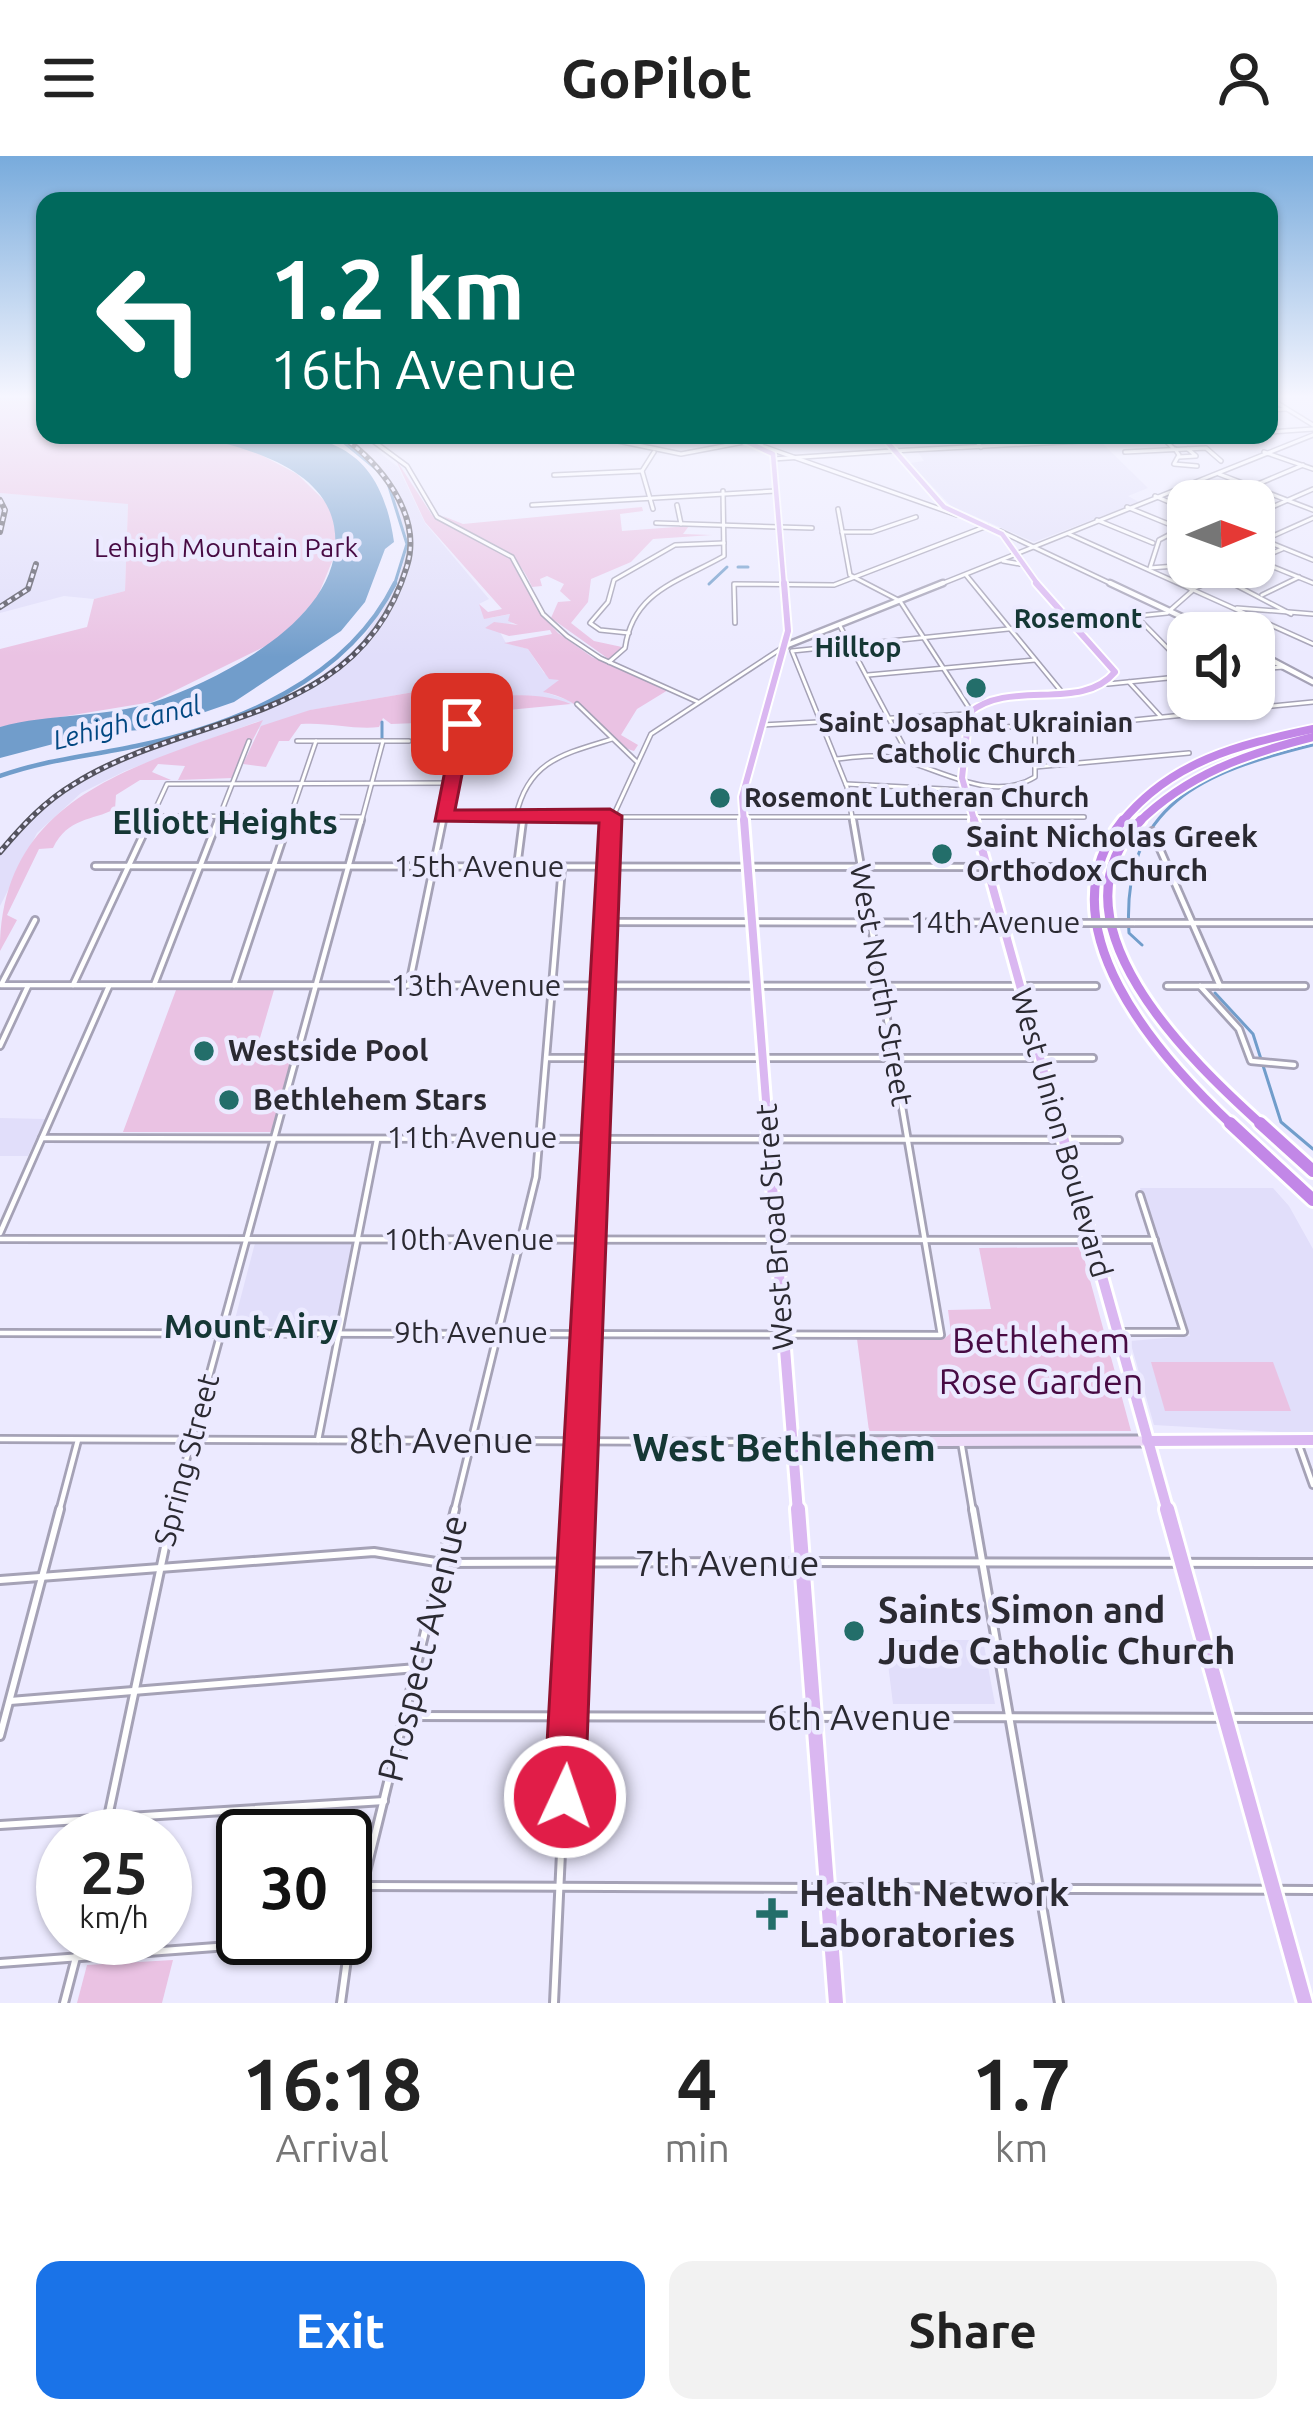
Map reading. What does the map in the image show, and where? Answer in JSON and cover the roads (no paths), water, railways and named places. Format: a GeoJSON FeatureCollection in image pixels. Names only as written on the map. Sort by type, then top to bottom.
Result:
{"type":"FeatureCollection","features":[{"type":"Feature","properties":{"kind":"highway"},"geometry":{"type":"LineString","coordinates":[[1313,733],[1218,752],[1148,790],[1102,850],[1096,881],[1102,946],[1136,1018],[1313,1211]]}},
{"type":"Feature","properties":{"kind":"highway"},"geometry":{"type":"LineString","coordinates":[[1313,733],[1212,765],[1168,790],[1131,827],[1118,852],[1110,906],[1124,957],[1156,1016],[1313,1171]]}},
{"type":"Feature","properties":{"kind":"highway"},"geometry":{"type":"LineString","coordinates":[[1244,1134],[1313,1200]]}},
{"type":"Feature","properties":{"kind":"main road","name":"West Broad Street"},"geometry":{"type":"LineString","coordinates":[[775,484],[785,646],[743,791],[836,2003]]}},
{"type":"Feature","properties":{"kind":"main road"},"geometry":{"type":"LineString","coordinates":[[924,484],[958,515],[1005,533]]}},
{"type":"Feature","properties":{"kind":"main road"},"geometry":{"type":"LineString","coordinates":[[937,498],[1005,533],[1020,564],[1114,670],[1108,684],[994,698],[968,716]]}},
{"type":"Feature","properties":{"kind":"main road","name":"West Union Boulevard"},"geometry":{"type":"LineString","coordinates":[[968,716],[962,778],[971,817],[1305,2003]]}},
{"type":"Feature","properties":{"kind":"main road","name":"8th Avenue"},"geometry":{"type":"LineString","coordinates":[[792,1442],[1313,1440]]}},
{"type":"Feature","properties":{"kind":"street"},"geometry":{"type":"LineString","coordinates":[[420,484],[437,517],[506,552],[547,619],[609,662],[698,702]]}},
{"type":"Feature","properties":{"kind":"street"},"geometry":{"type":"LineString","coordinates":[[645,484],[653,508]]}},
{"type":"Feature","properties":{"kind":"street"},"geometry":{"type":"LineString","coordinates":[[871,484],[958,515]]}},
{"type":"Feature","properties":{"kind":"street"},"geometry":{"type":"LineString","coordinates":[[554,2003],[610,816],[651,734],[785,646],[1189,484]]}},
{"type":"Feature","properties":{"kind":"street"},"geometry":{"type":"LineString","coordinates":[[1157,497],[1192,484]]}},
{"type":"Feature","properties":{"kind":"street"},"geometry":{"type":"LineString","coordinates":[[1275,505],[1313,489]]}},
{"type":"Feature","properties":{"kind":"street"},"geometry":{"type":"LineString","coordinates":[[609,662],[625,648],[639,604],[724,556],[723,491]]}},
{"type":"Feature","properties":{"kind":"street"},"geometry":{"type":"LineString","coordinates":[[532,505],[776,491]]}},
{"type":"Feature","properties":{"kind":"street"},"geometry":{"type":"LineString","coordinates":[[1275,496],[1313,509]]}},
{"type":"Feature","properties":{"kind":"street"},"geometry":{"type":"LineString","coordinates":[[1157,497],[1167,501]]}},
{"type":"Feature","properties":{"kind":"street"},"geometry":{"type":"LineString","coordinates":[[677,506],[682,524]]}},
{"type":"Feature","properties":{"kind":"street"},"geometry":{"type":"LineString","coordinates":[[1129,508],[1167,524]]}},
{"type":"Feature","properties":{"kind":"street"},"geometry":{"type":"LineString","coordinates":[[838,509],[853,577],[899,601],[968,716]]}},
{"type":"Feature","properties":{"kind":"street"},"geometry":{"type":"LineString","coordinates":[[842,532],[872,532],[916,517]]}},
{"type":"Feature","properties":{"kind":"street"},"geometry":{"type":"LineString","coordinates":[[1275,536],[1313,518]]}},
{"type":"Feature","properties":{"kind":"street"},"geometry":{"type":"LineString","coordinates":[[1033,546],[1098,520],[1153,543]]}},
{"type":"Feature","properties":{"kind":"street"},"geometry":{"type":"LineString","coordinates":[[656,523],[812,528]]}},
{"type":"Feature","properties":{"kind":"street"},"geometry":{"type":"LineString","coordinates":[[735,623],[736,584],[834,585],[987,526]]}},
{"type":"Feature","properties":{"kind":"street"},"geometry":{"type":"LineString","coordinates":[[1005,533],[1171,612],[1196,588]]}},
{"type":"Feature","properties":{"kind":"street"},"geometry":{"type":"LineString","coordinates":[[1069,534],[1313,644]]}},
{"type":"Feature","properties":{"kind":"street"},"geometry":{"type":"LineString","coordinates":[[1153,543],[1167,535]]}},
{"type":"Feature","properties":{"kind":"street"},"geometry":{"type":"LineString","coordinates":[[628,633],[600,630],[590,622],[608,602],[614,580],[654,561],[672,546],[724,543]]}},
{"type":"Feature","properties":{"kind":"street"},"geometry":{"type":"LineString","coordinates":[[1150,568],[1153,543]]}},
{"type":"Feature","properties":{"kind":"street"},"geometry":{"type":"LineString","coordinates":[[1275,545],[1313,560]]}},
{"type":"Feature","properties":{"kind":"street"},"geometry":{"type":"LineString","coordinates":[[1275,552],[1284,548]]}},
{"type":"Feature","properties":{"kind":"street"},"geometry":{"type":"LineString","coordinates":[[1303,556],[1313,551]]}},
{"type":"Feature","properties":{"kind":"street"},"geometry":{"type":"LineString","coordinates":[[999,561],[1020,564]]}},
{"type":"Feature","properties":{"kind":"street"},"geometry":{"type":"LineString","coordinates":[[1150,568],[1167,567]]}},
{"type":"Feature","properties":{"kind":"street"},"geometry":{"type":"LineString","coordinates":[[1275,568],[1313,583]]}},
{"type":"Feature","properties":{"kind":"street"},"geometry":{"type":"LineString","coordinates":[[965,574],[1061,691]]}},
{"type":"Feature","properties":{"kind":"street"},"geometry":{"type":"LineString","coordinates":[[1262,595],[1299,578]]}},
{"type":"Feature","properties":{"kind":"street"},"geometry":{"type":"LineString","coordinates":[[1246,588],[1292,614]]}},
{"type":"Feature","properties":{"kind":"street"},"geometry":{"type":"LineString","coordinates":[[1232,607],[1313,614]]}},
{"type":"Feature","properties":{"kind":"street"},"geometry":{"type":"LineString","coordinates":[[850,644],[1167,613]]}},
{"type":"Feature","properties":{"kind":"street"},"geometry":{"type":"LineString","coordinates":[[1137,617],[1167,649]]}},
{"type":"Feature","properties":{"kind":"street"},"geometry":{"type":"LineString","coordinates":[[839,625],[913,764]]}},
{"type":"Feature","properties":{"kind":"street","name":"West North Street"},"geometry":{"type":"LineString","coordinates":[[850,644],[792,653],[846,784],[941,1335]]}},
{"type":"Feature","properties":{"kind":"street"},"geometry":{"type":"LineString","coordinates":[[767,657],[781,661]]}},
{"type":"Feature","properties":{"kind":"street"},"geometry":{"type":"LineString","coordinates":[[868,674],[1035,659]]}},
{"type":"Feature","properties":{"kind":"street"},"geometry":{"type":"LineString","coordinates":[[1275,663],[1313,682]]}},
{"type":"Feature","properties":{"kind":"street"},"geometry":{"type":"LineString","coordinates":[[1275,668],[1283,667]]}},
{"type":"Feature","properties":{"kind":"street"},"geometry":{"type":"LineString","coordinates":[[1108,684],[1167,676]]}},
{"type":"Feature","properties":{"kind":"street"},"geometry":{"type":"LineString","coordinates":[[1129,682],[1161,717]]}},
{"type":"Feature","properties":{"kind":"street"},"geometry":{"type":"LineString","coordinates":[[1275,706],[1313,702]]}},
{"type":"Feature","properties":{"kind":"street"},"geometry":{"type":"LineString","coordinates":[[577,704],[637,762]]}},
{"type":"Feature","properties":{"kind":"street"},"geometry":{"type":"LineString","coordinates":[[409,986],[464,715]]}},
{"type":"Feature","properties":{"kind":"street"},"geometry":{"type":"LineString","coordinates":[[762,725],[968,716],[1035,730],[1167,716]]}},
{"type":"Feature","properties":{"kind":"street"},"geometry":{"type":"LineString","coordinates":[[836,759],[883,756],[1017,788],[1033,780],[1035,730]]}},
{"type":"Feature","properties":{"kind":"street"},"geometry":{"type":"LineString","coordinates":[[518,867],[520,816],[529,772],[612,739]]}},
{"type":"Feature","properties":{"kind":"street"},"geometry":{"type":"LineString","coordinates":[[154,985],[249,741]]}},
{"type":"Feature","properties":{"kind":"street"},"geometry":{"type":"LineString","coordinates":[[297,741],[409,741]]}},
{"type":"Feature","properties":{"kind":"street"},"geometry":{"type":"LineString","coordinates":[[234,986],[316,741]]}},
{"type":"Feature","properties":{"kind":"street","name":"Spring Street"},"geometry":{"type":"LineString","coordinates":[[110,1809],[157,1569],[383,741]]}},
{"type":"Feature","properties":{"kind":"street"},"geometry":{"type":"LineString","coordinates":[[1035,767],[1189,753]]}},
{"type":"Feature","properties":{"kind":"street"},"geometry":{"type":"LineString","coordinates":[[73,985],[167,784],[450,783]]}},
{"type":"Feature","properties":{"kind":"street"},"geometry":{"type":"LineString","coordinates":[[846,784],[964,790]]}},
{"type":"Feature","properties":{"kind":"street"},"geometry":{"type":"LineString","coordinates":[[616,806],[631,816]]}},
{"type":"Feature","properties":{"kind":"street"},"geometry":{"type":"LineString","coordinates":[[120,817],[362,817]]}},
{"type":"Feature","properties":{"kind":"street"},"geometry":{"type":"LineString","coordinates":[[443,817],[1084,817]]}},
{"type":"Feature","properties":{"kind":"street"},"geometry":{"type":"LineString","coordinates":[[1152,830],[1220,986]]}},
{"type":"Feature","properties":{"kind":"street","name":"15th Avenue"},"geometry":{"type":"LineString","coordinates":[[95,866],[1079,867]]}},
{"type":"Feature","properties":{"kind":"street","name":"Prospect Avenue"},"geometry":{"type":"LineString","coordinates":[[372,1850],[521,1240],[539,1138],[562,867]]}},
{"type":"Feature","properties":{"kind":"street"},"geometry":{"type":"LineString","coordinates":[[1142,868],[1168,867]]}},
{"type":"Feature","properties":{"kind":"street"},"geometry":{"type":"LineString","coordinates":[[1,985],[35,920]]}},
{"type":"Feature","properties":{"kind":"street","name":"14th Avenue"},"geometry":{"type":"LineString","coordinates":[[605,922],[1313,923]]}},
{"type":"Feature","properties":{"kind":"street","name":"13th Avenue"},"geometry":{"type":"LineString","coordinates":[[1,985],[1096,986]]}},
{"type":"Feature","properties":{"kind":"street"},"geometry":{"type":"LineString","coordinates":[[0,1046],[28,985]]}},
{"type":"Feature","properties":{"kind":"street"},"geometry":{"type":"LineString","coordinates":[[0,1236],[109,985]]}},
{"type":"Feature","properties":{"kind":"street"},"geometry":{"type":"LineString","coordinates":[[1167,986],[1305,986]]}},
{"type":"Feature","properties":{"kind":"street"},"geometry":{"type":"LineString","coordinates":[[1200,986],[1239,1029],[1252,1061],[1294,1065]]}},
{"type":"Feature","properties":{"kind":"street"},"geometry":{"type":"LineString","coordinates":[[546,1058],[1093,1058]]}},
{"type":"Feature","properties":{"kind":"street","name":"11th Avenue"},"geometry":{"type":"LineString","coordinates":[[42,1138],[1119,1140]]}},
{"type":"Feature","properties":{"kind":"street"},"geometry":{"type":"LineString","coordinates":[[318,1441],[378,1138]]}},
{"type":"Feature","properties":{"kind":"street"},"geometry":{"type":"LineString","coordinates":[[1117,1332],[1184,1332],[1140,1195]]}},
{"type":"Feature","properties":{"kind":"street","name":"10th Avenue"},"geometry":{"type":"LineString","coordinates":[[0,1236],[1155,1240]]}},
{"type":"Feature","properties":{"kind":"street","name":"9th Avenue"},"geometry":{"type":"LineString","coordinates":[[0,1333],[941,1335]]}},
{"type":"Feature","properties":{"kind":"street","name":"8th Avenue"},"geometry":{"type":"LineString","coordinates":[[0,1439],[792,1442]]}},
{"type":"Feature","properties":{"kind":"street"},"geometry":{"type":"LineString","coordinates":[[0,1736],[78,1439]]}},
{"type":"Feature","properties":{"kind":"street"},"geometry":{"type":"LineString","coordinates":[[1297,1440],[1313,1485]]}},
{"type":"Feature","properties":{"kind":"street"},"geometry":{"type":"LineString","coordinates":[[961,1441],[1059,2003]]}},
{"type":"Feature","properties":{"kind":"street","name":"7th Avenue"},"geometry":{"type":"LineString","coordinates":[[0,1580],[374,1552],[442,1563],[1313,1563]]}},
{"type":"Feature","properties":{"kind":"street"},"geometry":{"type":"LineString","coordinates":[[10,1701],[417,1668]]}},
{"type":"Feature","properties":{"kind":"street","name":"6th Avenue"},"geometry":{"type":"LineString","coordinates":[[405,1716],[1313,1718]]}},
{"type":"Feature","properties":{"kind":"street"},"geometry":{"type":"LineString","coordinates":[[192,1813],[384,1801]]}},
{"type":"Feature","properties":{"kind":"street"},"geometry":{"type":"LineString","coordinates":[[0,1826],[36,1823]]}},
{"type":"Feature","properties":{"kind":"street"},"geometry":{"type":"LineString","coordinates":[[372,1886],[1313,1890]]}},
{"type":"Feature","properties":{"kind":"street"},"geometry":{"type":"LineString","coordinates":[[0,1963],[36,1961]]}},
{"type":"Feature","properties":{"kind":"street"},"geometry":{"type":"LineString","coordinates":[[64,2003],[74,1965]]}},
{"type":"Feature","properties":{"kind":"street","name":"Prospect Avenue"},"geometry":{"type":"LineString","coordinates":[[341,2003],[343,1965]]}},
{"type":"Feature","properties":{"kind":"water"},"geometry":{"type":"Polygon","coordinates":[[[310,484],[375,484],[394,542],[385,549],[365,602],[341,631],[234,702],[156,729],[95,733],[0,758],[0,727],[154,702],[214,677],[276,638],[303,614],[334,558],[334,526],[310,484]]]}},
{"type":"Feature","properties":{"kind":"waterway","name":"Lehigh Canal"},"geometry":{"type":"LineString","coordinates":[[388,484],[407,544],[395,583]]}},
{"type":"Feature","properties":{"kind":"waterway"},"geometry":{"type":"LineString","coordinates":[[709,584],[727,567]]}},
{"type":"Feature","properties":{"kind":"waterway"},"geometry":{"type":"LineString","coordinates":[[738,567],[748,567]]}},
{"type":"Feature","properties":{"kind":"waterway","name":"Lehigh Canal"},"geometry":{"type":"LineString","coordinates":[[0,776],[174,737],[250,711],[319,672],[374,617],[395,583]]}},
{"type":"Feature","properties":{"kind":"waterway"},"geometry":{"type":"LineString","coordinates":[[382,722],[382,739]]}},
{"type":"Feature","properties":{"kind":"waterway"},"geometry":{"type":"LineString","coordinates":[[1142,945],[1129,933],[1130,889],[1139,853],[1155,824],[1204,782],[1313,745]]}},
{"type":"Feature","properties":{"kind":"waterway"},"geometry":{"type":"LineString","coordinates":[[1215,993],[1253,1034],[1281,1122],[1313,1149]]}},
{"type":"Feature","properties":{"kind":"railway"},"geometry":{"type":"LineString","coordinates":[[0,852],[34,815],[74,784],[120,760],[266,708],[311,686],[351,657],[384,618],[407,566],[409,527],[389,484]]}},
{"type":"Feature","properties":{"kind":"railway"},"geometry":{"type":"LineString","coordinates":[[0,500],[5,510],[0,532]]}},
{"type":"Feature","properties":{"kind":"railway"},"geometry":{"type":"LineString","coordinates":[[0,607],[28,589],[36,564]]}},
{"type":"Feature","properties":{"kind":"place","name":"Saint Josaphat Ukrainian Catholic Church"},"geometry":{"type":"Point","coordinates":[976,688]}},
{"type":"Feature","properties":{"kind":"place","name":"Rosemont Lutheran Church"},"geometry":{"type":"Point","coordinates":[720,798]}},
{"type":"Feature","properties":{"kind":"place","name":"Saint Nicholas Greek Orthodox Church"},"geometry":{"type":"Point","coordinates":[942,854]}},
{"type":"Feature","properties":{"kind":"place","name":"Westside Pool"},"geometry":{"type":"Point","coordinates":[204,1051]}},
{"type":"Feature","properties":{"kind":"place","name":"Bethlehem Stars"},"geometry":{"type":"Point","coordinates":[229,1100]}},
{"type":"Feature","properties":{"kind":"place","name":"Saints Simon and Jude Catholic Church"},"geometry":{"type":"Point","coordinates":[854,1631]}},
{"type":"Feature","properties":{"kind":"place","name":"Health Network Laboratories"},"geometry":{"type":"Point","coordinates":[772,1914]}},
{"type":"Feature","properties":{"kind":"district","name":"Rosemont"},"geometry":{"type":"Point","coordinates":[1078,619]}},
{"type":"Feature","properties":{"kind":"district","name":"Hilltop"},"geometry":{"type":"Point","coordinates":[858,648]}},
{"type":"Feature","properties":{"kind":"district","name":"Elliott Heights"},"geometry":{"type":"Point","coordinates":[225,822]}},
{"type":"Feature","properties":{"kind":"district","name":"Mount Airy"},"geometry":{"type":"Point","coordinates":[251,1326]}},
{"type":"Feature","properties":{"kind":"district","name":"West Bethlehem"},"geometry":{"type":"Point","coordinates":[784,1447]}},
{"type":"Feature","properties":{"kind":"park label","name":"Lehigh Mountain Park"},"geometry":{"type":"Point","coordinates":[226,548]}},
{"type":"Feature","properties":{"kind":"park label","name":"Bethlehem Rose Garden"},"geometry":{"type":"Point","coordinates":[1041,1360]}}]}
